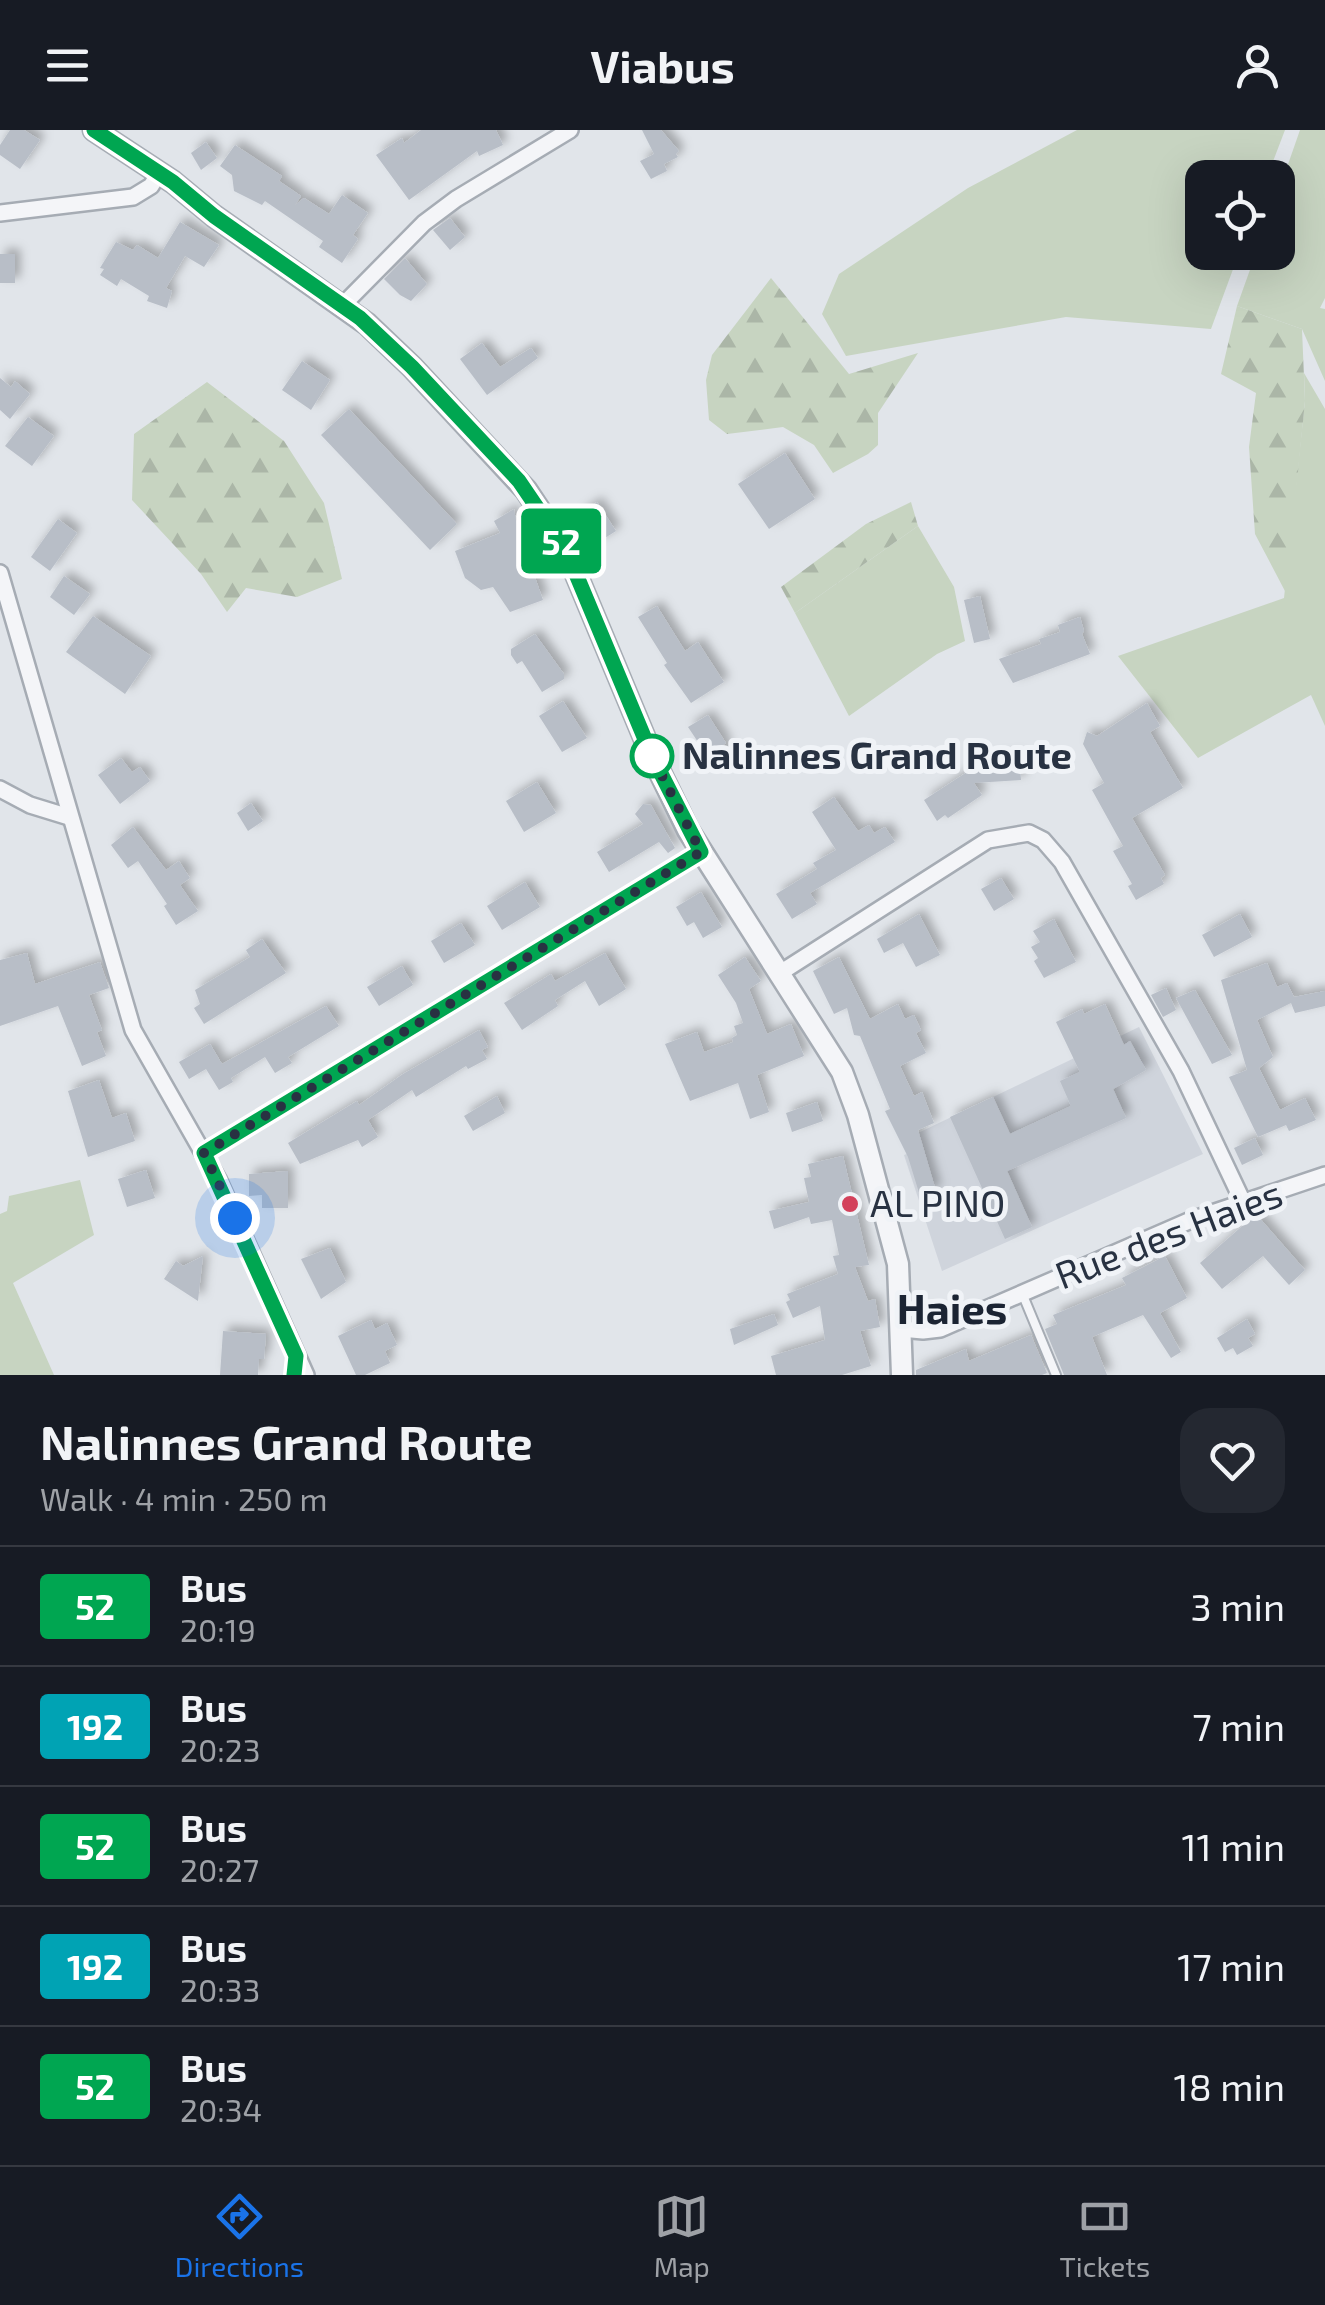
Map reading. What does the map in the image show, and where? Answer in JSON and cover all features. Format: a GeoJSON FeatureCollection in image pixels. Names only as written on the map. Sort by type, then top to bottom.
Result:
{"type":"FeatureCollection","features":[{"type":"Feature","properties":{"kind":"street"},"geometry":{"type":"LineString","coordinates":[[94,130],[159,172],[218,219],[343,305],[387,342],[519,481],[547,518],[571,562],[658,769],[701,852],[836,1059],[855,1105],[898,1264],[902,1375]]}},
{"type":"Feature","properties":{"kind":"street"},"geometry":{"type":"LineString","coordinates":[[343,305],[424,223],[456,199],[570,130]]}},
{"type":"Feature","properties":{"kind":"street"},"geometry":{"type":"LineString","coordinates":[[0,213],[134,196],[150,186],[159,172]]}},
{"type":"Feature","properties":{"kind":"street"},"geometry":{"type":"LineString","coordinates":[[0,573],[134,1030],[204,1153],[306,1375]]}},
{"type":"Feature","properties":{"kind":"street"},"geometry":{"type":"LineString","coordinates":[[0,789],[30,805],[69,817]]}},
{"type":"Feature","properties":{"kind":"street"},"geometry":{"type":"LineString","coordinates":[[780,973],[988,840],[1029,833],[1043,840],[1062,862],[1181,1071],[1243,1202]]}},
{"type":"Feature","properties":{"kind":"street"},"geometry":{"type":"LineString","coordinates":[[204,1153],[701,852]]}},
{"type":"Feature","properties":{"kind":"street","name":"Rue des Haies"},"geometry":{"type":"LineString","coordinates":[[901,1329],[940,1329],[1191,1220],[1325,1175]]}},
{"type":"Feature","properties":{"kind":"street"},"geometry":{"type":"LineString","coordinates":[[294,1375],[296,1356]]}},
{"type":"Feature","properties":{"kind":"lane"},"geometry":{"type":"LineString","coordinates":[[1022,1293],[1056,1375]]}},
{"type":"Feature","properties":{"kind":"shaded area"},"geometry":{"type":"Polygon","coordinates":[[[1139,1027],[1203,1154],[942,1271],[904,1155],[921,1149],[916,1134],[1139,1027]]]}},
{"type":"Feature","properties":{"kind":"green space"},"geometry":{"type":"Polygon","coordinates":[[[1077,130],[1285,130],[1274,160],[1185,160],[1185,270],[1233,270],[1211,329],[1066,317],[846,356],[822,314],[839,274],[968,188],[1077,130]]]}},
{"type":"Feature","properties":{"kind":"green space"},"geometry":{"type":"Polygon","coordinates":[[[1300,130],[1325,130],[1325,298],[1320,308],[1325,309],[1325,381],[1302,329],[1237,306],[1250,270],[1295,270],[1295,160],[1290,160],[1300,130]]]}},
{"type":"Feature","properties":{"kind":"green space"},"geometry":{"type":"Polygon","coordinates":[[[771,278],[849,374],[918,353],[878,413],[878,445],[833,473],[814,445],[783,427],[727,434],[709,420],[706,380],[712,355],[771,278]]]}},
{"type":"Feature","properties":{"kind":"green space"},"geometry":{"type":"Polygon","coordinates":[[[1237,306],[1302,329],[1305,401],[1286,593],[1255,534],[1249,447],[1256,393],[1221,374],[1237,306]]]}},
{"type":"Feature","properties":{"kind":"green space"},"geometry":{"type":"Polygon","coordinates":[[[1304,373],[1325,409],[1325,726],[1311,695],[1198,758],[1118,656],[1284,598],[1305,401],[1304,373]]]}},
{"type":"Feature","properties":{"kind":"green space"},"geometry":{"type":"Polygon","coordinates":[[[207,382],[284,441],[324,503],[342,579],[297,597],[246,588],[227,612],[201,574],[132,500],[134,434],[207,382]]]}},
{"type":"Feature","properties":{"kind":"green space"},"geometry":{"type":"Polygon","coordinates":[[[911,502],[918,526],[795,613],[781,587],[866,524],[911,502]]]}},
{"type":"Feature","properties":{"kind":"green space"},"geometry":{"type":"Polygon","coordinates":[[[918,526],[954,587],[965,641],[937,654],[849,716],[795,613],[918,526]]]}},
{"type":"Feature","properties":{"kind":"green space"},"geometry":{"type":"Polygon","coordinates":[[[80,1180],[94,1235],[13,1283],[54,1375],[0,1375],[0,1214],[7,1211],[9,1196],[80,1180]]]}},
{"type":"Feature","properties":{"kind":"building"},"geometry":{"type":"Polygon","coordinates":[[[10,130],[24,130],[40,140],[20,169],[0,155],[0,145],[10,130]]]}},
{"type":"Feature","properties":{"kind":"building"},"geometry":{"type":"Polygon","coordinates":[[[421,130],[496,130],[503,145],[479,156],[477,151],[409,200],[376,155],[402,138],[404,143],[421,130]]]}},
{"type":"Feature","properties":{"kind":"building"},"geometry":{"type":"Polygon","coordinates":[[[642,130],[661,130],[679,151],[678,157],[664,164],[667,171],[651,179],[640,161],[654,154],[642,130]]]}},
{"type":"Feature","properties":{"kind":"building"},"geometry":{"type":"Polygon","coordinates":[[[206,142],[217,158],[201,170],[191,153],[206,142]]]}},
{"type":"Feature","properties":{"kind":"building"},"geometry":{"type":"Polygon","coordinates":[[[235,145],[282,176],[279,181],[301,196],[295,205],[304,198],[329,214],[342,195],[368,213],[353,235],[358,239],[342,263],[319,247],[323,241],[265,201],[262,205],[234,191],[232,175],[220,166],[235,145]]]}},
{"type":"Feature","properties":{"kind":"building"},"geometry":{"type":"Polygon","coordinates":[[[450,218],[465,237],[450,250],[433,230],[450,218]]]}},
{"type":"Feature","properties":{"kind":"building"},"geometry":{"type":"Polygon","coordinates":[[[180,222],[219,245],[204,267],[185,256],[166,288],[172,291],[167,308],[147,301],[149,296],[121,279],[117,286],[100,275],[104,269],[100,268],[116,242],[133,250],[137,245],[158,258],[180,222]]]}},
{"type":"Feature","properties":{"kind":"building"},"geometry":{"type":"Polygon","coordinates":[[[0,254],[15,254],[15,283],[0,283],[0,254]]]}},
{"type":"Feature","properties":{"kind":"building"},"geometry":{"type":"Polygon","coordinates":[[[405,258],[427,284],[411,301],[384,279],[405,258]]]}},
{"type":"Feature","properties":{"kind":"building"},"geometry":{"type":"Polygon","coordinates":[[[482,343],[500,367],[531,348],[538,358],[487,395],[460,359],[482,343]]]}},
{"type":"Feature","properties":{"kind":"building"},"geometry":{"type":"Polygon","coordinates":[[[302,361],[330,380],[311,410],[282,390],[302,361]]]}},
{"type":"Feature","properties":{"kind":"building"},"geometry":{"type":"Polygon","coordinates":[[[0,378],[11,387],[15,381],[30,394],[10,419],[0,410],[0,378]]]}},
{"type":"Feature","properties":{"kind":"building"},"geometry":{"type":"Polygon","coordinates":[[[349,409],[457,524],[430,550],[321,435],[349,409]]]}},
{"type":"Feature","properties":{"kind":"building"},"geometry":{"type":"Polygon","coordinates":[[[28,417],[54,436],[32,466],[5,446],[28,417]]]}},
{"type":"Feature","properties":{"kind":"building"},"geometry":{"type":"Polygon","coordinates":[[[785,453],[815,499],[769,529],[738,484],[785,453]]]}},
{"type":"Feature","properties":{"kind":"building"},"geometry":{"type":"Polygon","coordinates":[[[597,502],[616,531],[597,543],[578,515],[597,502]]]}},
{"type":"Feature","properties":{"kind":"building"},"geometry":{"type":"Polygon","coordinates":[[[514,509],[543,600],[510,612],[493,587],[481,590],[465,578],[455,551],[500,533],[494,521],[514,509]]]}},
{"type":"Feature","properties":{"kind":"building"},"geometry":{"type":"Polygon","coordinates":[[[58,519],[77,533],[50,571],[31,557],[58,519]]]}},
{"type":"Feature","properties":{"kind":"building"},"geometry":{"type":"Polygon","coordinates":[[[64,576],[90,594],[74,615],[50,597],[64,576]]]}},
{"type":"Feature","properties":{"kind":"building"},"geometry":{"type":"Polygon","coordinates":[[[980,596],[990,639],[974,643],[964,600],[980,596]]]}},
{"type":"Feature","properties":{"kind":"building"},"geometry":{"type":"Polygon","coordinates":[[[657,606],[685,651],[698,642],[724,682],[691,703],[664,665],[667,663],[638,617],[657,606]]]}},
{"type":"Feature","properties":{"kind":"building"},"geometry":{"type":"Polygon","coordinates":[[[93,616],[151,656],[125,694],[66,652],[93,616]]]}},
{"type":"Feature","properties":{"kind":"building"},"geometry":{"type":"Polygon","coordinates":[[[1080,617],[1090,654],[1013,683],[999,659],[1041,644],[1039,639],[1060,632],[1058,625],[1080,617]]]}},
{"type":"Feature","properties":{"kind":"building"},"geometry":{"type":"Polygon","coordinates":[[[535,634],[564,674],[564,679],[542,692],[522,661],[517,664],[511,655],[511,649],[535,634]]]}},
{"type":"Feature","properties":{"kind":"building"},"geometry":{"type":"Polygon","coordinates":[[[563,701],[587,738],[562,752],[539,716],[563,701]]]}},
{"type":"Feature","properties":{"kind":"building"},"geometry":{"type":"Polygon","coordinates":[[[1147,703],[1160,726],[1150,732],[1183,788],[1132,818],[1165,875],[1161,878],[1164,884],[1136,900],[1128,886],[1132,884],[1113,851],[1123,846],[1092,790],[1104,783],[1083,744],[1087,732],[1097,736],[1147,703]]]}},
{"type":"Feature","properties":{"kind":"building"},"geometry":{"type":"Polygon","coordinates":[[[708,715],[730,756],[714,766],[688,727],[708,715]]]}},
{"type":"Feature","properties":{"kind":"building"},"geometry":{"type":"Polygon","coordinates":[[[121,758],[132,772],[140,767],[150,781],[120,804],[98,775],[121,758]]]}},
{"type":"Feature","properties":{"kind":"building"},"geometry":{"type":"Polygon","coordinates":[[[1019,758],[1021,780],[974,783],[982,795],[948,818],[945,815],[937,821],[924,800],[984,761],[1019,758]]]}},
{"type":"Feature","properties":{"kind":"building"},"geometry":{"type":"Polygon","coordinates":[[[537,782],[556,813],[524,832],[506,801],[537,782]]]}},
{"type":"Feature","properties":{"kind":"building"},"geometry":{"type":"Polygon","coordinates":[[[834,797],[858,831],[869,825],[874,833],[885,827],[895,842],[810,893],[817,904],[792,919],[776,894],[817,869],[813,863],[836,850],[812,812],[834,797]]]}},
{"type":"Feature","properties":{"kind":"building"},"geometry":{"type":"Polygon","coordinates":[[[251,803],[263,821],[248,831],[237,813],[251,803]]]}},
{"type":"Feature","properties":{"kind":"building"},"geometry":{"type":"Polygon","coordinates":[[[643,804],[651,805],[675,848],[668,853],[659,842],[609,872],[597,852],[643,824],[635,814],[643,804]]]}},
{"type":"Feature","properties":{"kind":"building"},"geometry":{"type":"Polygon","coordinates":[[[133,827],[166,870],[179,861],[190,878],[180,885],[198,911],[176,925],[138,861],[128,868],[111,845],[133,827]]]}},
{"type":"Feature","properties":{"kind":"building"},"geometry":{"type":"Polygon","coordinates":[[[1001,878],[1014,899],[994,911],[981,889],[1001,878]]]}},
{"type":"Feature","properties":{"kind":"building"},"geometry":{"type":"Polygon","coordinates":[[[525,882],[540,907],[502,930],[487,906],[525,882]]]}},
{"type":"Feature","properties":{"kind":"building"},"geometry":{"type":"Polygon","coordinates":[[[701,892],[722,927],[703,938],[694,922],[687,926],[676,907],[701,892]]]}},
{"type":"Feature","properties":{"kind":"building"},"geometry":{"type":"Polygon","coordinates":[[[919,914],[940,955],[916,967],[903,943],[884,953],[877,939],[919,914]]]}},
{"type":"Feature","properties":{"kind":"building"},"geometry":{"type":"Polygon","coordinates":[[[1240,914],[1252,937],[1214,957],[1202,935],[1240,914]]]}},
{"type":"Feature","properties":{"kind":"building"},"geometry":{"type":"Polygon","coordinates":[[[1054,919],[1076,962],[1044,978],[1034,961],[1038,958],[1031,947],[1040,942],[1033,931],[1054,919]]]}},
{"type":"Feature","properties":{"kind":"building"},"geometry":{"type":"Polygon","coordinates":[[[461,923],[475,945],[444,963],[431,941],[461,923]]]}},
{"type":"Feature","properties":{"kind":"building"},"geometry":{"type":"Polygon","coordinates":[[[262,939],[286,973],[204,1024],[194,1008],[200,1004],[195,990],[250,957],[246,950],[262,939]]]}},
{"type":"Feature","properties":{"kind":"building"},"geometry":{"type":"Polygon","coordinates":[[[27,953],[35,984],[100,962],[109,988],[89,995],[102,1030],[97,1032],[106,1056],[82,1066],[58,1006],[0,1026],[0,960],[27,953]]]}},
{"type":"Feature","properties":{"kind":"building"},"geometry":{"type":"Polygon","coordinates":[[[605,953],[626,989],[599,1006],[585,981],[555,1000],[558,1006],[522,1030],[504,1003],[551,974],[555,981],[605,953]]]}},
{"type":"Feature","properties":{"kind":"building"},"geometry":{"type":"Polygon","coordinates":[[[745,957],[761,981],[749,989],[767,1034],[791,1024],[804,1056],[757,1075],[769,1112],[750,1119],[738,1083],[690,1101],[665,1044],[697,1032],[704,1052],[733,1042],[737,1035],[734,1026],[743,1023],[736,1003],[718,975],[745,957]]]}},
{"type":"Feature","properties":{"kind":"building"},"geometry":{"type":"Polygon","coordinates":[[[839,957],[870,1019],[898,1004],[905,1019],[914,1015],[921,1030],[916,1033],[926,1053],[900,1066],[914,1096],[922,1092],[934,1123],[918,1130],[936,1191],[920,1196],[908,1157],[885,1111],[890,1109],[860,1036],[854,1035],[847,1008],[834,1014],[813,971],[839,957]]]}},
{"type":"Feature","properties":{"kind":"building"},"geometry":{"type":"Polygon","coordinates":[[[1267,963],[1277,987],[1287,983],[1294,997],[1325,991],[1325,1006],[1295,1013],[1291,1003],[1257,1020],[1273,1057],[1259,1068],[1280,1110],[1305,1098],[1316,1120],[1289,1131],[1286,1125],[1258,1137],[1229,1077],[1247,1070],[1221,980],[1267,963]]]}},
{"type":"Feature","properties":{"kind":"building"},"geometry":{"type":"Polygon","coordinates":[[[402,966],[413,985],[379,1006],[367,987],[402,966]]]}},
{"type":"Feature","properties":{"kind":"building"},"geometry":{"type":"Polygon","coordinates":[[[1166,988],[1176,1010],[1163,1017],[1151,995],[1166,988]]]}},
{"type":"Feature","properties":{"kind":"building"},"geometry":{"type":"Polygon","coordinates":[[[1195,990],[1232,1055],[1212,1064],[1176,998],[1195,990]]]}},
{"type":"Feature","properties":{"kind":"building"},"geometry":{"type":"Polygon","coordinates":[[[1105,1004],[1124,1045],[1130,1041],[1146,1070],[1113,1089],[1126,1118],[1007,1171],[1032,1227],[1005,1239],[950,1117],[993,1097],[1010,1134],[1071,1106],[1060,1081],[1080,1072],[1056,1022],[1082,1009],[1084,1014],[1105,1004]]]}},
{"type":"Feature","properties":{"kind":"building"},"geometry":{"type":"Polygon","coordinates":[[[326,1006],[339,1026],[288,1057],[292,1063],[275,1073],[265,1057],[219,1090],[206,1069],[189,1079],[179,1062],[210,1044],[222,1064],[326,1006]]]}},
{"type":"Feature","properties":{"kind":"building"},"geometry":{"type":"Polygon","coordinates":[[[479,1030],[488,1047],[482,1050],[487,1059],[468,1069],[466,1066],[416,1097],[412,1090],[368,1120],[378,1137],[362,1147],[358,1140],[300,1164],[288,1143],[357,1101],[359,1105],[479,1030]]]}},
{"type":"Feature","properties":{"kind":"building"},"geometry":{"type":"Polygon","coordinates":[[[99,1080],[112,1118],[126,1113],[135,1141],[88,1157],[68,1091],[99,1080]]]}},
{"type":"Feature","properties":{"kind":"building"},"geometry":{"type":"Polygon","coordinates":[[[497,1096],[505,1113],[473,1131],[464,1116],[497,1096]]]}},
{"type":"Feature","properties":{"kind":"building"},"geometry":{"type":"Polygon","coordinates":[[[817,1102],[823,1121],[792,1132],[786,1113],[817,1102]]]}},
{"type":"Feature","properties":{"kind":"building"},"geometry":{"type":"Polygon","coordinates":[[[1255,1138],[1263,1155],[1242,1165],[1234,1148],[1255,1138]]]}},
{"type":"Feature","properties":{"kind":"building"},"geometry":{"type":"Polygon","coordinates":[[[843,1156],[869,1265],[855,1267],[868,1301],[875,1299],[880,1327],[860,1331],[871,1366],[842,1375],[776,1375],[771,1356],[825,1340],[820,1306],[793,1318],[787,1294],[838,1274],[833,1256],[839,1255],[832,1220],[811,1224],[809,1217],[774,1229],[769,1211],[809,1202],[804,1178],[811,1177],[808,1164],[843,1156]]]}},
{"type":"Feature","properties":{"kind":"building"},"geometry":{"type":"Polygon","coordinates":[[[146,1170],[155,1198],[127,1207],[118,1179],[146,1170]]]}},
{"type":"Feature","properties":{"kind":"building"},"geometry":{"type":"Polygon","coordinates":[[[288,1171],[288,1208],[262,1208],[262,1195],[249,1196],[249,1174],[288,1171]]]}},
{"type":"Feature","properties":{"kind":"building"},"geometry":{"type":"Polygon","coordinates":[[[1256,1214],[1305,1270],[1289,1285],[1263,1256],[1222,1289],[1200,1263],[1256,1214]]]}},
{"type":"Feature","properties":{"kind":"building"},"geometry":{"type":"Polygon","coordinates":[[[330,1248],[346,1282],[321,1299],[301,1259],[330,1248]]]}},
{"type":"Feature","properties":{"kind":"building"},"geometry":{"type":"Polygon","coordinates":[[[203,1256],[198,1301],[164,1279],[176,1261],[183,1266],[203,1256]]]}},
{"type":"Feature","properties":{"kind":"building"},"geometry":{"type":"Polygon","coordinates":[[[1165,1256],[1187,1298],[1160,1313],[1181,1352],[1171,1358],[1143,1315],[1092,1337],[1107,1375],[1064,1375],[1045,1329],[1057,1324],[1053,1315],[1126,1285],[1122,1278],[1165,1256]]]}},
{"type":"Feature","properties":{"kind":"building"},"geometry":{"type":"Polygon","coordinates":[[[774,1314],[778,1325],[734,1345],[730,1329],[774,1314]]]}},
{"type":"Feature","properties":{"kind":"building"},"geometry":{"type":"Polygon","coordinates":[[[1247,1319],[1255,1334],[1248,1338],[1253,1346],[1237,1355],[1233,1348],[1225,1352],[1217,1338],[1247,1319]]]}},
{"type":"Feature","properties":{"kind":"building"},"geometry":{"type":"Polygon","coordinates":[[[371,1320],[375,1329],[387,1323],[397,1345],[385,1351],[390,1363],[356,1375],[338,1336],[371,1320]]]}},
{"type":"Feature","properties":{"kind":"building"},"geometry":{"type":"Polygon","coordinates":[[[223,1331],[266,1334],[258,1375],[220,1375],[223,1331]]]}},
{"type":"Feature","properties":{"kind":"building"},"geometry":{"type":"Polygon","coordinates":[[[1031,1335],[1047,1373],[1042,1375],[916,1375],[916,1370],[966,1349],[969,1361],[1031,1335]]]}},
{"type":"Feature","properties":{"kind":"bus line","name":"52"},"geometry":{"type":"LineString","coordinates":[[94,130],[173,182],[214,216],[360,318],[412,367],[519,481],[566,550],[652,756],[701,852],[204,1153],[296,1356],[294,1375]]}},
{"type":"Feature","properties":{"kind":"place","name":"Nalinnes Grand Route"},"geometry":{"type":"Point","coordinates":[652,756]}},
{"type":"Feature","properties":{"kind":"place","name":"AL PINO"},"geometry":{"type":"Point","coordinates":[850,1204]}},
{"type":"Feature","properties":{"kind":"district","name":"Haies"},"geometry":{"type":"Point","coordinates":[952,1309]}},
{"type":"Feature","properties":{"kind":"route"},"geometry":{"type":"LineString","coordinates":[[235,1218],[204,1153],[701,852],[652,756]]}}]}
